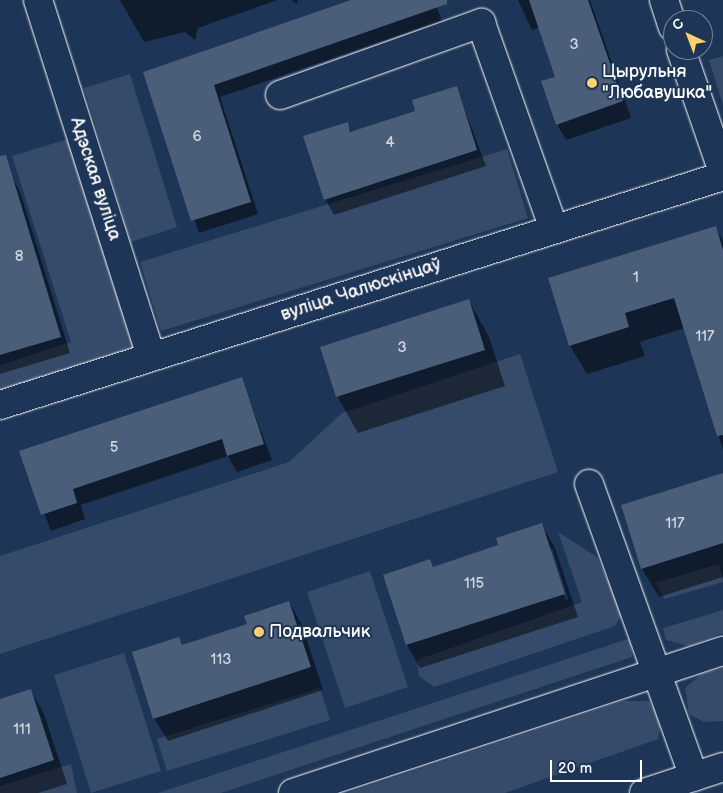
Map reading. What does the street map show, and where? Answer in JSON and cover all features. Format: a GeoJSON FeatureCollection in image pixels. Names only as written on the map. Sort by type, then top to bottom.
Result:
{"type":"FeatureCollection","features":[{"type":"Feature","properties":{"kind":"street","name":"Адэская вуліца"},"geometry":{"type":"LineString","coordinates":[[38,0],[151,357]]}},
{"type":"Feature","properties":{"kind":"street"},"geometry":{"type":"LineString","coordinates":[[280,95],[481,23],[554,229]]}},
{"type":"Feature","properties":{"kind":"street"},"geometry":{"type":"LineString","coordinates":[[684,60],[723,174]]}},
{"type":"Feature","properties":{"kind":"street","name":"вуліца Чалюскінцаў"},"geometry":{"type":"LineString","coordinates":[[0,405],[723,174]]}},
{"type":"Feature","properties":{"kind":"street"},"geometry":{"type":"LineString","coordinates":[[588,484],[696,785]]}},
{"type":"Feature","properties":{"kind":"street"},"geometry":{"type":"LineString","coordinates":[[292,793],[723,651]]}},
{"type":"Feature","properties":{"kind":"street"},"geometry":{"type":"LineString","coordinates":[[644,793],[696,785],[723,767]]}},
{"type":"Feature","properties":{"kind":"shaded area"},"geometry":{"type":"Polygon","coordinates":[[[723,56],[723,105],[709,60],[723,56]]]}},
{"type":"Feature","properties":{"kind":"shaded area"},"geometry":{"type":"Polygon","coordinates":[[[130,74],[177,227],[131,242],[84,88],[130,74]]]}},
{"type":"Feature","properties":{"kind":"shaded area"},"geometry":{"type":"Polygon","coordinates":[[[68,139],[134,349],[0,392],[0,365],[71,342],[12,156],[68,139]]]}},
{"type":"Feature","properties":{"kind":"shaded area"},"geometry":{"type":"Polygon","coordinates":[[[507,149],[528,218],[161,331],[140,262],[507,149]]]}},
{"type":"Feature","properties":{"kind":"shaded area"},"geometry":{"type":"Polygon","coordinates":[[[520,354],[558,472],[0,654],[0,556],[289,462],[342,413],[520,354]]]}},
{"type":"Feature","properties":{"kind":"shaded area"},"geometry":{"type":"Polygon","coordinates":[[[558,532],[597,557],[623,613],[615,626],[434,687],[419,676],[417,660],[582,602],[558,532]]]}},
{"type":"Feature","properties":{"kind":"shaded area"},"geometry":{"type":"Polygon","coordinates":[[[719,564],[723,582],[665,599],[655,583],[719,564]]]}},
{"type":"Feature","properties":{"kind":"shaded area"},"geometry":{"type":"Polygon","coordinates":[[[370,571],[408,687],[345,708],[307,592],[370,571]]]}},
{"type":"Feature","properties":{"kind":"shaded area"},"geometry":{"type":"Polygon","coordinates":[[[723,610],[723,633],[688,646],[666,640],[663,628],[723,610]]]}},
{"type":"Feature","properties":{"kind":"shaded area"},"geometry":{"type":"Polygon","coordinates":[[[631,638],[632,657],[221,793],[158,793],[631,638]]]}},
{"type":"Feature","properties":{"kind":"shaded area"},"geometry":{"type":"Polygon","coordinates":[[[124,653],[161,771],[91,793],[54,675],[124,653]]]}},
{"type":"Feature","properties":{"kind":"shaded area"},"geometry":{"type":"Polygon","coordinates":[[[723,668],[723,721],[704,722],[689,714],[685,688],[701,674],[723,668]]]}},
{"type":"Feature","properties":{"kind":"shaded area"},"geometry":{"type":"Polygon","coordinates":[[[320,688],[330,720],[167,771],[157,739],[320,688]]]}},
{"type":"Feature","properties":{"kind":"shaded area"},"geometry":{"type":"Polygon","coordinates":[[[623,701],[649,701],[661,721],[658,739],[505,793],[347,793],[623,701]]]}},
{"type":"Feature","properties":{"kind":"shaded area"},"geometry":{"type":"Polygon","coordinates":[[[71,764],[77,793],[0,793],[0,786],[71,764]]]}},
{"type":"Feature","properties":{"kind":"building"},"geometry":{"type":"Polygon","coordinates":[[[351,0],[447,0],[447,4],[214,85],[251,202],[191,221],[143,72],[351,0]]]}},
{"type":"Feature","properties":{"kind":"building"},"geometry":{"type":"Polygon","coordinates":[[[529,0],[588,0],[623,101],[556,125],[541,81],[555,77],[529,0]]]}},
{"type":"Feature","properties":{"kind":"building"},"geometry":{"type":"Polygon","coordinates":[[[457,86],[477,150],[324,200],[303,136],[348,122],[350,132],[415,111],[412,100],[457,86]]]}},
{"type":"Feature","properties":{"kind":"building"},"geometry":{"type":"Polygon","coordinates":[[[6,155],[61,337],[0,355],[0,156],[6,155]]]}},
{"type":"Feature","properties":{"kind":"building"},"geometry":{"type":"Polygon","coordinates":[[[716,226],[723,250],[723,435],[717,436],[674,298],[625,313],[629,327],[569,346],[548,278],[716,226]]]}},
{"type":"Feature","properties":{"kind":"building"},"geometry":{"type":"Polygon","coordinates":[[[469,299],[485,350],[336,397],[320,347],[469,299]]]}},
{"type":"Feature","properties":{"kind":"building"},"geometry":{"type":"Polygon","coordinates":[[[242,377],[264,444],[227,456],[222,439],[73,489],[77,503],[41,515],[19,451],[242,377]]]}},
{"type":"Feature","properties":{"kind":"building"},"geometry":{"type":"Polygon","coordinates":[[[723,473],[723,543],[641,569],[621,505],[723,473]]]}},
{"type":"Feature","properties":{"kind":"building"},"geometry":{"type":"Polygon","coordinates":[[[542,523],[565,594],[406,645],[383,575],[430,559],[433,567],[498,545],[496,538],[542,523]]]}},
{"type":"Feature","properties":{"kind":"building"},"geometry":{"type":"Polygon","coordinates":[[[289,601],[311,667],[153,719],[132,652],[179,637],[182,645],[247,624],[244,616],[289,601]]]}},
{"type":"Feature","properties":{"kind":"building"},"geometry":{"type":"Polygon","coordinates":[[[31,689],[54,760],[0,778],[0,699],[31,689]]]}},
{"type":"Feature","properties":{"kind":"place","name":"Цырульня \"Любавушка\""},"geometry":{"type":"Point","coordinates":[592,83]}},
{"type":"Feature","properties":{"kind":"place","name":"Подвальчик"},"geometry":{"type":"Point","coordinates":[259,632]}}]}
